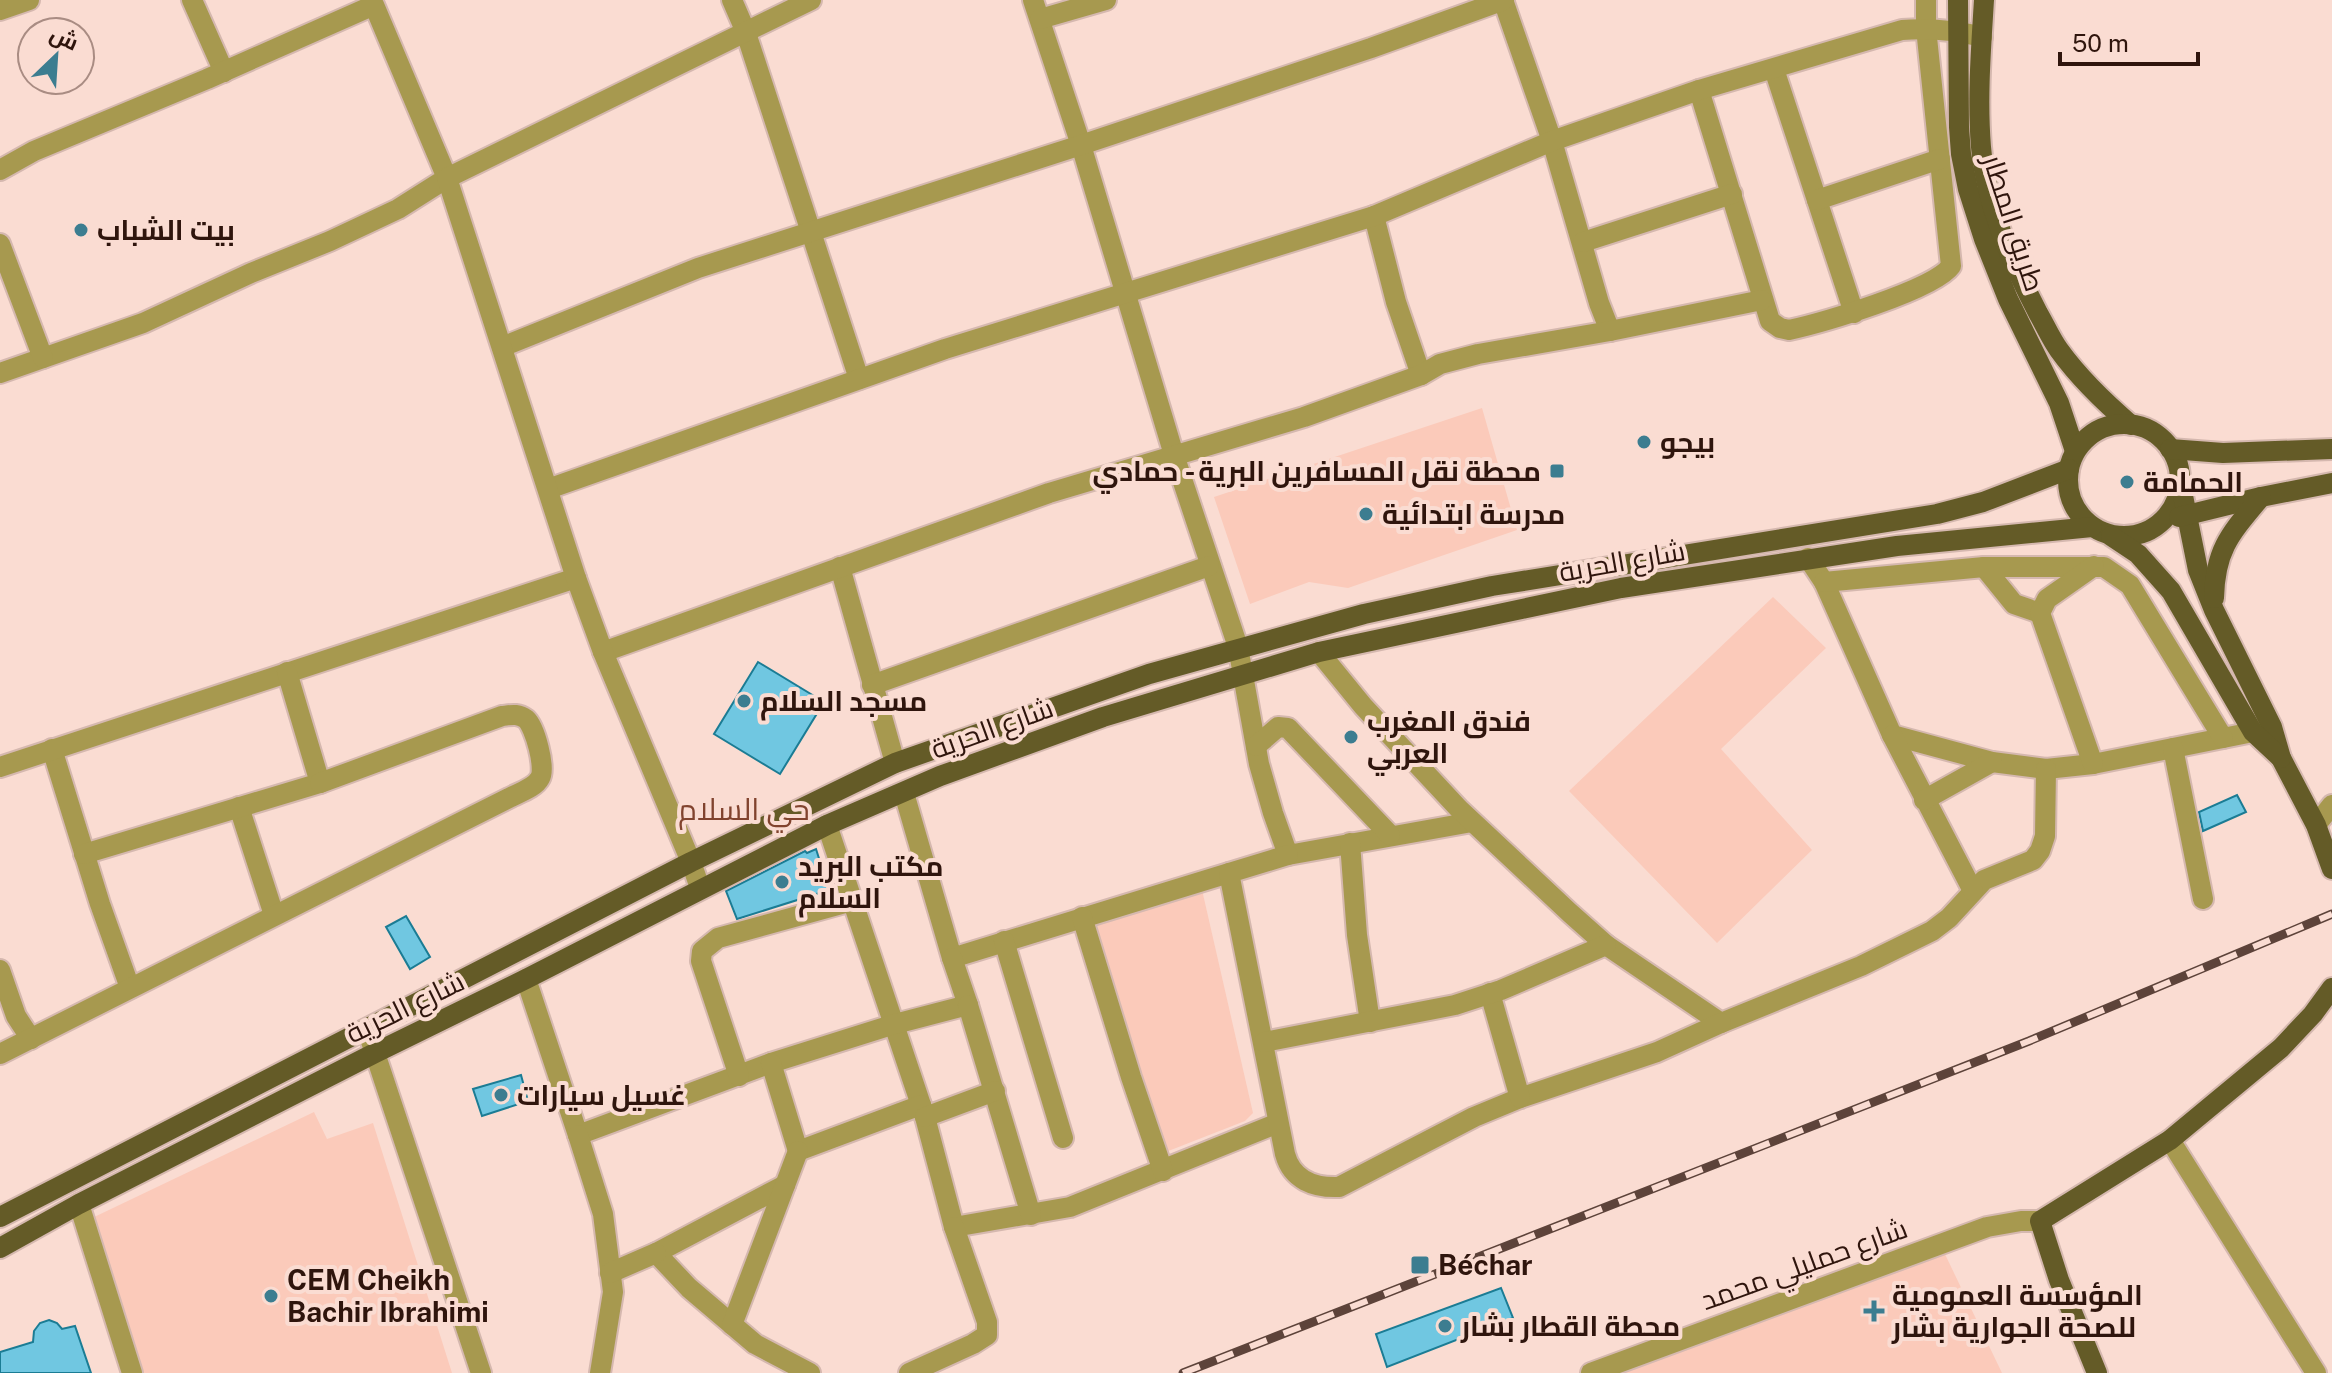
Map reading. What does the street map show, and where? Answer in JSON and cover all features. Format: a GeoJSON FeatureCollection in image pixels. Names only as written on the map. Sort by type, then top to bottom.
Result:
{"type":"FeatureCollection","features":[{"type":"Feature","properties":{"kind":"main road","name":"طريق المطار"},"geometry":{"type":"LineString","coordinates":[[1958,0],[1959,127],[1968,189],[2008,299],[2059,403],[2072,460]]}},
{"type":"Feature","properties":{"kind":"main road","name":"طريق المطار"},"geometry":{"type":"LineString","coordinates":[[1984,0],[1979,94],[1981,146],[1985,179],[1996,219],[2021,281],[2056,347],[2085,383],[2131,425]]}},
{"type":"Feature","properties":{"kind":"main road"},"geometry":{"type":"LineString","coordinates":[[2281,758],[2253,732],[2171,591],[2138,554],[2080,516],[2072,502],[2068,485],[2072,460],[2086,439],[2099,429],[2131,425],[2157,435],[2170,449],[2178,467],[2198,570],[2214,610],[2272,727],[2281,758],[2316,825],[2332,869]]}},
{"type":"Feature","properties":{"kind":"main road"},"geometry":{"type":"LineString","coordinates":[[2170,449],[2223,453],[2332,449]]}},
{"type":"Feature","properties":{"kind":"main road","name":"شارع الحرية"},"geometry":{"type":"LineString","coordinates":[[0,1217],[691,862],[895,763],[1065,702],[1238,647],[1364,614],[1492,586],[1937,514],[2015,491],[2072,460]]}},
{"type":"Feature","properties":{"kind":"main road"},"geometry":{"type":"LineString","coordinates":[[2100,530],[2122,536],[2151,529],[2173,508],[2180,481]]}},
{"type":"Feature","properties":{"kind":"main road"},"geometry":{"type":"LineString","coordinates":[[2163,520],[2332,483]]}},
{"type":"Feature","properties":{"kind":"main road"},"geometry":{"type":"LineString","coordinates":[[2214,610],[2214,573],[2221,551],[2261,497]]}},
{"type":"Feature","properties":{"kind":"main road","name":"شارع الحرية"},"geometry":{"type":"LineString","coordinates":[[0,1248],[79,1204],[827,825],[940,776],[1103,717],[1319,652],[1621,588],[1897,546],[2100,530]]}},
{"type":"Feature","properties":{"kind":"main road"},"geometry":{"type":"LineString","coordinates":[[2097,1373],[2063,1292],[2040,1221],[2170,1140],[2281,1048],[2332,988]]}},
{"type":"Feature","properties":{"kind":"street"},"geometry":{"type":"LineString","coordinates":[[0,10],[29,0]]}},
{"type":"Feature","properties":{"kind":"street"},"geometry":{"type":"LineString","coordinates":[[192,0],[224,72]]}},
{"type":"Feature","properties":{"kind":"street"},"geometry":{"type":"LineString","coordinates":[[732,0],[813,232],[859,379]]}},
{"type":"Feature","properties":{"kind":"street"},"geometry":{"type":"LineString","coordinates":[[0,373],[143,323],[251,273],[330,241],[398,209],[447,178],[811,0]]}},
{"type":"Feature","properties":{"kind":"street"},"geometry":{"type":"LineString","coordinates":[[1106,0],[1036,10],[1081,145],[1209,566],[1238,647],[1256,746],[1273,813],[1288,855]]}},
{"type":"Feature","properties":{"kind":"street"},"geometry":{"type":"LineString","coordinates":[[502,347],[698,268],[1081,145],[1504,0],[1552,141],[1610,331]]}},
{"type":"Feature","properties":{"kind":"street"},"geometry":{"type":"LineString","coordinates":[[1699,90],[1770,321],[1789,330],[1854,313],[1939,278],[1951,266],[1926,28],[1926,0]]}},
{"type":"Feature","properties":{"kind":"street"},"geometry":{"type":"LineString","coordinates":[[0,170],[34,151],[224,72],[376,2],[447,178],[576,578],[603,652],[700,888]]}},
{"type":"Feature","properties":{"kind":"street"},"geometry":{"type":"LineString","coordinates":[[548,489],[972,341],[1374,216],[1552,141],[1699,90],[1902,30],[1957,30],[1982,37]]}},
{"type":"Feature","properties":{"kind":"street"},"geometry":{"type":"LineString","coordinates":[[1774,69],[1854,313]]}},
{"type":"Feature","properties":{"kind":"street"},"geometry":{"type":"LineString","coordinates":[[1817,200],[1940,159]]}},
{"type":"Feature","properties":{"kind":"street"},"geometry":{"type":"LineString","coordinates":[[1583,242],[1732,194]]}},
{"type":"Feature","properties":{"kind":"street"},"geometry":{"type":"LineString","coordinates":[[1374,216],[1396,302],[1421,375]]}},
{"type":"Feature","properties":{"kind":"street"},"geometry":{"type":"LineString","coordinates":[[0,244],[43,358]]}},
{"type":"Feature","properties":{"kind":"street"},"geometry":{"type":"LineString","coordinates":[[603,652],[1049,493],[1304,417],[1421,375],[1440,364],[1478,354],[1762,300]]}},
{"type":"Feature","properties":{"kind":"street"},"geometry":{"type":"LineString","coordinates":[[1808,558],[1824,582],[1892,735],[1973,891]]}},
{"type":"Feature","properties":{"kind":"street"},"geometry":{"type":"LineString","coordinates":[[872,685],[1209,566]]}},
{"type":"Feature","properties":{"kind":"street"},"geometry":{"type":"LineString","coordinates":[[1824,582],[1984,567],[2094,566],[2114,572],[2130,585],[2223,738]]}},
{"type":"Feature","properties":{"kind":"street"},"geometry":{"type":"LineString","coordinates":[[2093,764],[2040,613],[2047,599],[2094,566]]}},
{"type":"Feature","properties":{"kind":"street"},"geometry":{"type":"LineString","coordinates":[[840,567],[895,763]]}},
{"type":"Feature","properties":{"kind":"street"},"geometry":{"type":"LineString","coordinates":[[1984,567],[2014,604],[2040,613]]}},
{"type":"Feature","properties":{"kind":"street"},"geometry":{"type":"LineString","coordinates":[[0,767],[576,578]]}},
{"type":"Feature","properties":{"kind":"street"},"geometry":{"type":"LineString","coordinates":[[1319,652],[1363,706],[1472,822],[1606,945],[1721,1023]]}},
{"type":"Feature","properties":{"kind":"street"},"geometry":{"type":"LineString","coordinates":[[287,672],[320,783]]}},
{"type":"Feature","properties":{"kind":"street"},"geometry":{"type":"LineString","coordinates":[[0,1054],[518,793],[537,783],[543,771],[534,733],[527,720],[516,714],[502,716],[320,783],[84,854]]}},
{"type":"Feature","properties":{"kind":"street"},"geometry":{"type":"LineString","coordinates":[[1256,746],[1278,727],[1288,728],[1390,835]]}},
{"type":"Feature","properties":{"kind":"street"},"geometry":{"type":"LineString","coordinates":[[1892,735],[1992,762],[2046,769],[2093,764],[2253,732]]}},
{"type":"Feature","properties":{"kind":"street"},"geometry":{"type":"LineString","coordinates":[[2173,748],[2203,899]]}},
{"type":"Feature","properties":{"kind":"street"},"geometry":{"type":"LineString","coordinates":[[52,749],[130,988]]}},
{"type":"Feature","properties":{"kind":"street"},"geometry":{"type":"LineString","coordinates":[[1924,800],[1992,762]]}},
{"type":"Feature","properties":{"kind":"street"},"geometry":{"type":"LineString","coordinates":[[1229,873],[1288,1166],[1308,1183],[1323,1188],[1339,1187],[1474,1117],[1520,1098],[1657,1052],[1861,966],[1932,931],[1949,918],[1984,880],[2033,860],[2040,851],[2045,836],[2046,769]]}},
{"type":"Feature","properties":{"kind":"street"},"geometry":{"type":"LineString","coordinates":[[904,793],[1031,1215]]}},
{"type":"Feature","properties":{"kind":"street"},"geometry":{"type":"LineString","coordinates":[[2316,825],[2332,805]]}},
{"type":"Feature","properties":{"kind":"street"},"geometry":{"type":"LineString","coordinates":[[239,807],[274,915]]}},
{"type":"Feature","properties":{"kind":"street"},"geometry":{"type":"LineString","coordinates":[[952,958],[1288,855],[1472,822]]}},
{"type":"Feature","properties":{"kind":"street"},"geometry":{"type":"LineString","coordinates":[[827,825],[895,1024],[923,1111],[954,1227],[987,1322],[987,1335],[909,1373]]}},
{"type":"Feature","properties":{"kind":"street"},"geometry":{"type":"LineString","coordinates":[[1350,843],[1357,935],[1370,1022]]}},
{"type":"Feature","properties":{"kind":"street"},"geometry":{"type":"LineString","coordinates":[[739,1076],[701,961],[702,951],[718,938],[852,901]]}},
{"type":"Feature","properties":{"kind":"street"},"geometry":{"type":"LineString","coordinates":[[1082,917],[1163,1171]]}},
{"type":"Feature","properties":{"kind":"street"},"geometry":{"type":"LineString","coordinates":[[1004,941],[1063,1138]]}},
{"type":"Feature","properties":{"kind":"street"},"geometry":{"type":"LineString","coordinates":[[1264,1042],[1455,1005],[1606,945]]}},
{"type":"Feature","properties":{"kind":"street"},"geometry":{"type":"LineString","coordinates":[[0,971],[16,1016],[31,1039]]}},
{"type":"Feature","properties":{"kind":"street"},"geometry":{"type":"LineString","coordinates":[[526,979],[603,1214],[613,1292],[600,1373]]}},
{"type":"Feature","properties":{"kind":"street"},"geometry":{"type":"LineString","coordinates":[[1490,993],[1520,1098]]}},
{"type":"Feature","properties":{"kind":"street"},"geometry":{"type":"LineString","coordinates":[[578,1135],[771,1063],[968,1005]]}},
{"type":"Feature","properties":{"kind":"street"},"geometry":{"type":"LineString","coordinates":[[367,1029],[481,1373]]}},
{"type":"Feature","properties":{"kind":"street"},"geometry":{"type":"LineString","coordinates":[[732,1325],[798,1151],[771,1063]]}},
{"type":"Feature","properties":{"kind":"street"},"geometry":{"type":"LineString","coordinates":[[798,1151],[995,1091]]}},
{"type":"Feature","properties":{"kind":"street"},"geometry":{"type":"LineString","coordinates":[[954,1227],[1070,1207],[1278,1123]]}},
{"type":"Feature","properties":{"kind":"street"},"geometry":{"type":"LineString","coordinates":[[2170,1140],[2316,1373]]}},
{"type":"Feature","properties":{"kind":"street"},"geometry":{"type":"LineString","coordinates":[[610,1273],[656,1253],[785,1185]]}},
{"type":"Feature","properties":{"kind":"street"},"geometry":{"type":"LineString","coordinates":[[79,1204],[132,1373]]}},
{"type":"Feature","properties":{"kind":"street","name":"شارع حمليلي محمد"},"geometry":{"type":"LineString","coordinates":[[1591,1373],[1987,1227],[2040,1221]]}},
{"type":"Feature","properties":{"kind":"street"},"geometry":{"type":"LineString","coordinates":[[656,1253],[689,1288],[755,1344],[810,1373]]}},
{"type":"Feature","properties":{"kind":"shaded area","name":"مدرسة ابتدائية"},"geometry":{"type":"Polygon","coordinates":[[[1482,408],[1517,530],[1348,588],[1309,582],[1250,604],[1214,497],[1482,408]]]}},
{"type":"Feature","properties":{"kind":"shaded area"},"geometry":{"type":"Polygon","coordinates":[[[1773,597],[1826,648],[1721,749],[1812,850],[1717,943],[1569,791],[1773,597]]]}},
{"type":"Feature","properties":{"kind":"shaded area"},"geometry":{"type":"Polygon","coordinates":[[[1200,881],[1253,1113],[1245,1121],[1153,1157],[1146,1148],[1071,921],[1200,881]]]}},
{"type":"Feature","properties":{"kind":"shaded area","name":"CEM Cheikh Bachir Ibrahimi"},"geometry":{"type":"Polygon","coordinates":[[[314,1112],[327,1139],[373,1123],[452,1373],[140,1373],[90,1219],[314,1112]]]}},
{"type":"Feature","properties":{"kind":"shaded area","name":"المؤسسة العمومية للصحة الجوارية بشار"},"geometry":{"type":"Polygon","coordinates":[[[1943,1250],[2002,1373],[1610,1373],[1943,1250]]]}},
{"type":"Feature","properties":{"kind":"building"},"geometry":{"type":"Polygon","coordinates":[[[758,662],[824,702],[780,774],[714,734],[758,662]]]}},
{"type":"Feature","properties":{"kind":"building"},"geometry":{"type":"Polygon","coordinates":[[[2237,795],[2246,812],[2203,831],[2199,812],[2237,795]]]}},
{"type":"Feature","properties":{"kind":"building","name":"مكتب البريد السلام"},"geometry":{"type":"Polygon","coordinates":[[[816,849],[829,890],[737,919],[726,891],[805,851],[816,849]]]}},
{"type":"Feature","properties":{"kind":"building"},"geometry":{"type":"Polygon","coordinates":[[[406,916],[430,957],[410,969],[386,927],[406,916]]]}},
{"type":"Feature","properties":{"kind":"building","name":"غسيل سيارات"},"geometry":{"type":"Polygon","coordinates":[[[521,1075],[528,1101],[482,1116],[473,1089],[521,1075]]]}},
{"type":"Feature","properties":{"kind":"building","name":"محطة القطار بشار"},"geometry":{"type":"Polygon","coordinates":[[[1501,1288],[1513,1318],[1387,1367],[1376,1334],[1501,1288]]]}},
{"type":"Feature","properties":{"kind":"building"},"geometry":{"type":"Polygon","coordinates":[[[49,1320],[62,1329],[75,1326],[91,1373],[0,1373],[0,1352],[33,1342],[34,1331],[40,1323],[49,1320]]]}},
{"type":"Feature","properties":{"kind":"railway"},"geometry":{"type":"LineString","coordinates":[[1183,1373],[2029,1041],[2332,914]]}},
{"type":"Feature","properties":{"kind":"place","name":"بيت الشباب"},"geometry":{"type":"Point","coordinates":[81,230]}},
{"type":"Feature","properties":{"kind":"place","name":"بيجو"},"geometry":{"type":"Point","coordinates":[1644,442]}},
{"type":"Feature","properties":{"kind":"place","name":"محطة نقل المسافرين البرية - حمادي"},"geometry":{"type":"Point","coordinates":[1557,471]}},
{"type":"Feature","properties":{"kind":"place","name":"الحمامة"},"geometry":{"type":"Point","coordinates":[2127,482]}},
{"type":"Feature","properties":{"kind":"place","name":"مدرسة ابتدائية"},"geometry":{"type":"Point","coordinates":[1366,514]}},
{"type":"Feature","properties":{"kind":"place","name":"مسجد السلام"},"geometry":{"type":"Point","coordinates":[744,701]}},
{"type":"Feature","properties":{"kind":"place","name":"فندق المغرب العربي"},"geometry":{"type":"Point","coordinates":[1351,737]}},
{"type":"Feature","properties":{"kind":"place","name":"مكتب البريد السلام"},"geometry":{"type":"Point","coordinates":[782,882]}},
{"type":"Feature","properties":{"kind":"place","name":"غسيل سيارات"},"geometry":{"type":"Point","coordinates":[501,1095]}},
{"type":"Feature","properties":{"kind":"place","name":"Béchar"},"geometry":{"type":"Point","coordinates":[1420,1265]}},
{"type":"Feature","properties":{"kind":"place","name":"CEM Cheikh Bachir Ibrahimi"},"geometry":{"type":"Point","coordinates":[271,1296]}},
{"type":"Feature","properties":{"kind":"place","name":"المؤسسة العمومية للصحة الجوارية بشار"},"geometry":{"type":"Point","coordinates":[1874,1311]}},
{"type":"Feature","properties":{"kind":"place","name":"محطة القطار بشار"},"geometry":{"type":"Point","coordinates":[1445,1326]}},
{"type":"Feature","properties":{"kind":"district","name":"حي السلام"},"geometry":{"type":"Point","coordinates":[744,810]}}]}
